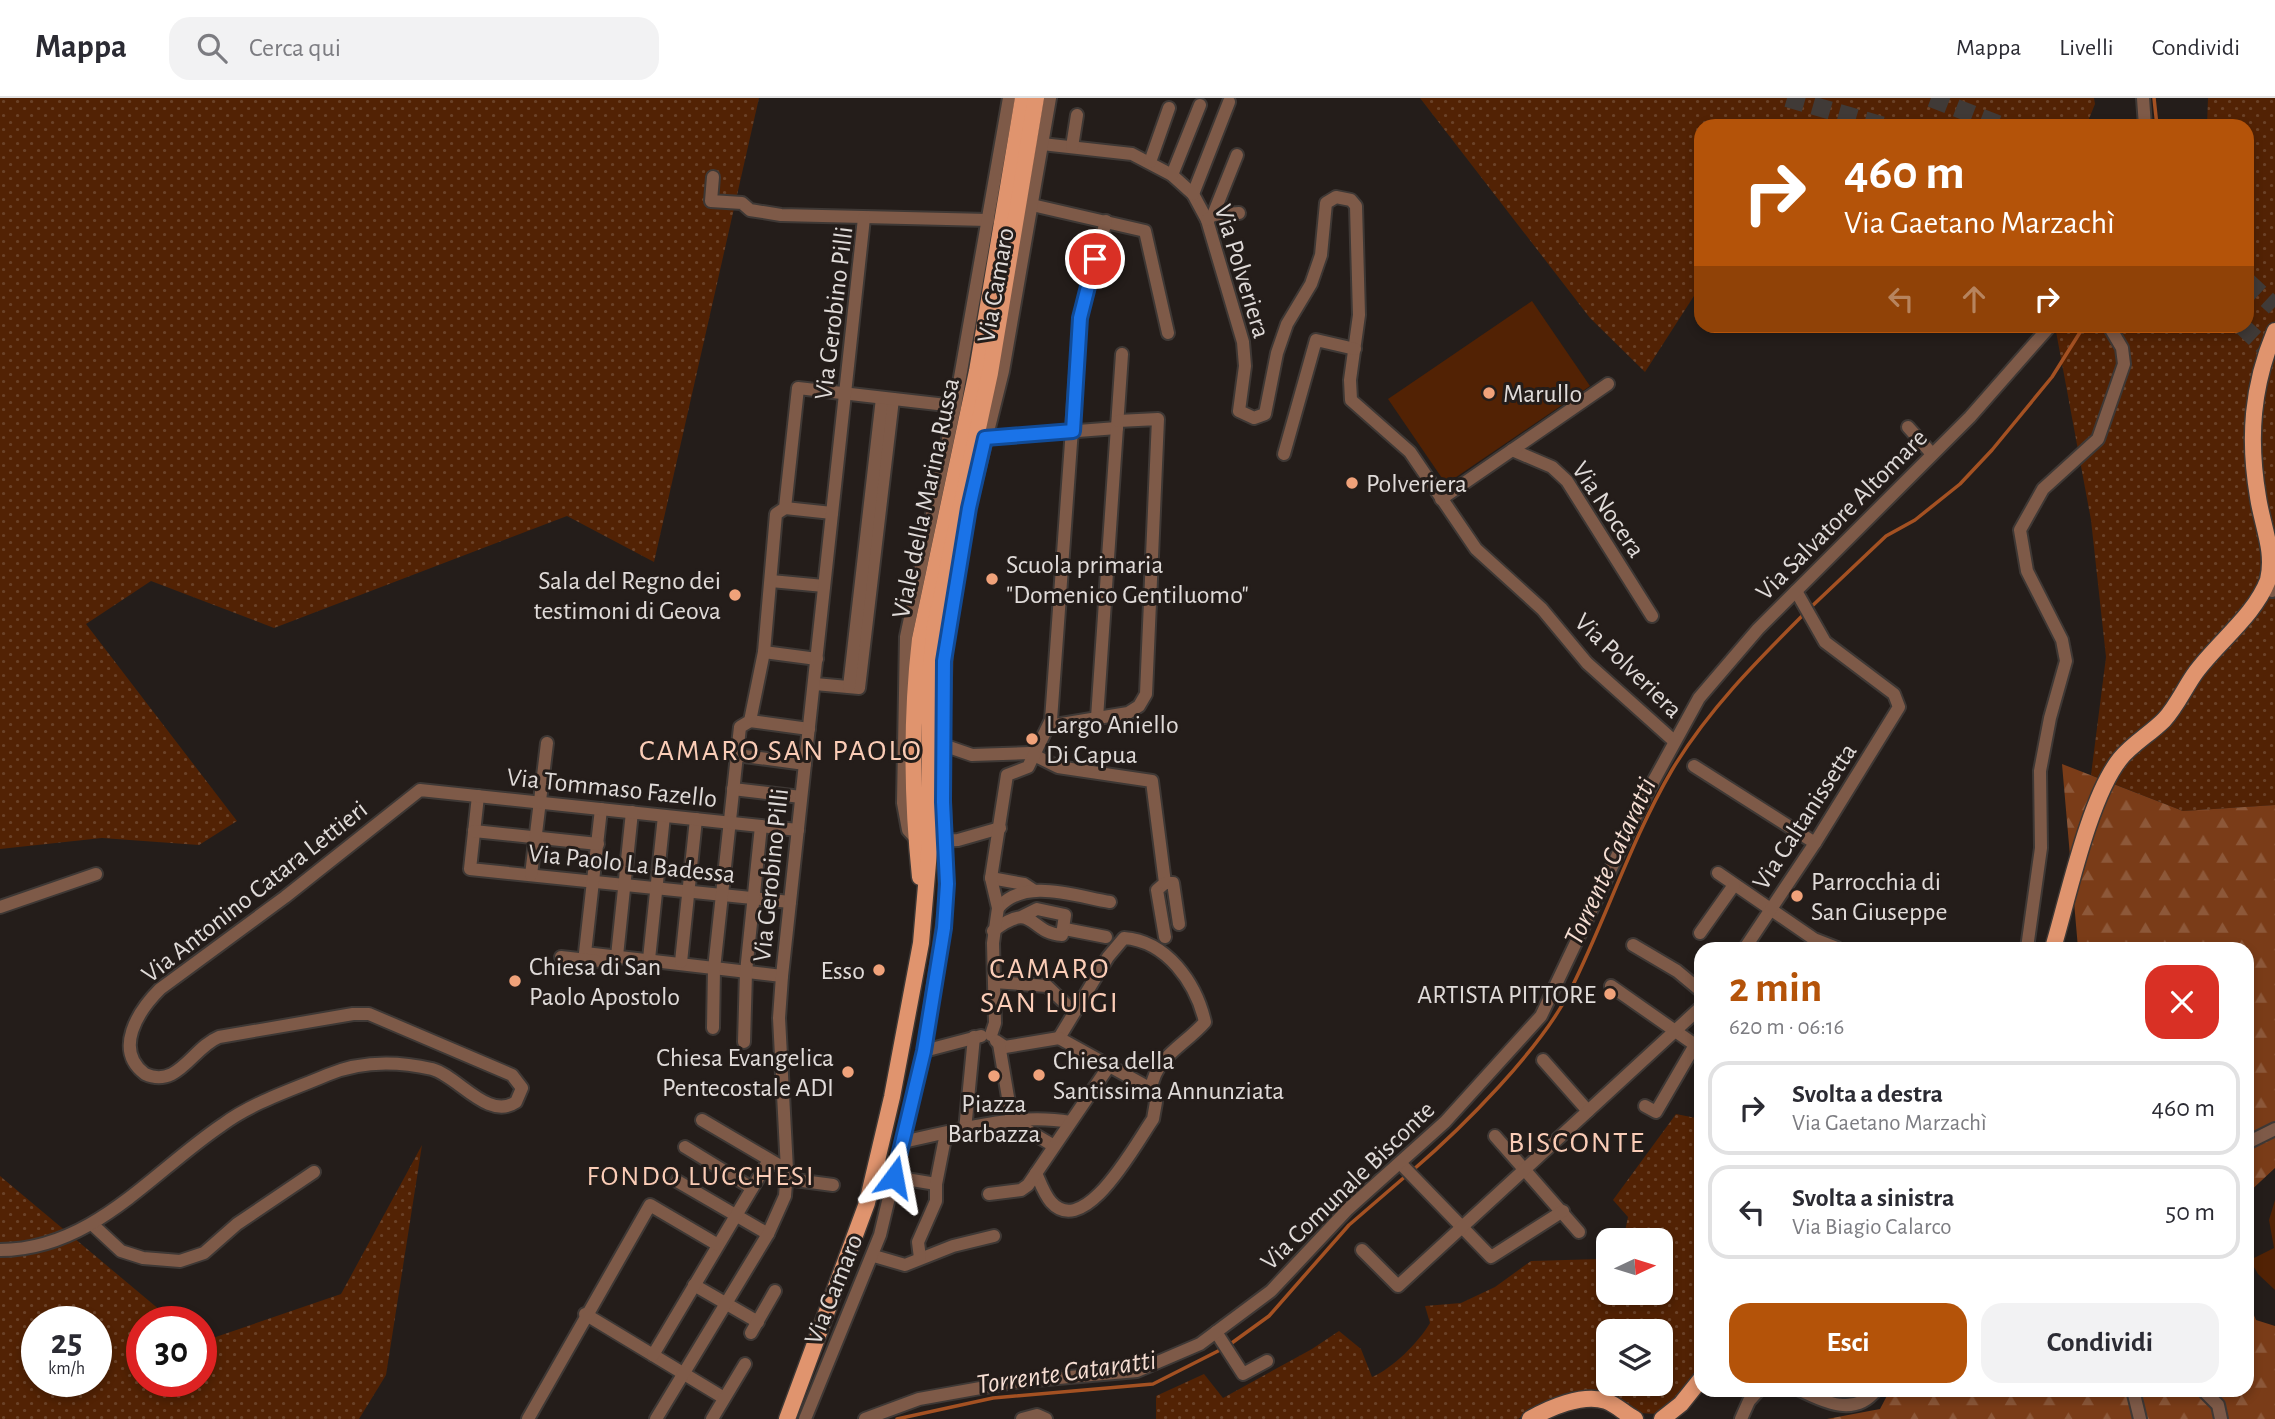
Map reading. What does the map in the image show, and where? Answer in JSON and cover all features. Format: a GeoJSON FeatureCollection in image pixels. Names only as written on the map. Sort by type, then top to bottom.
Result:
{"type":"FeatureCollection","features":[{"type":"Feature","properties":{"kind":"main road","name":"Viale della Marina Russa"},"geometry":{"type":"LineString","coordinates":[[930,841],[916,678],[920,639],[977,371],[1023,98]]}},
{"type":"Feature","properties":{"kind":"main road","name":"Viale della Marina Russa"},"geometry":{"type":"LineString","coordinates":[[787,1419],[867,1203],[892,1097],[921,943],[930,841],[930,675],[935,626],[990,373],[1036,98]]}},
{"type":"Feature","properties":{"kind":"main road"},"geometry":{"type":"LineString","coordinates":[[2055,942],[2096,805],[2111,773],[2126,752],[2168,716],[2197,671],[2270,586],[2272,555],[2256,487],[2253,408],[2259,373],[2275,331]]}},
{"type":"Feature","properties":{"kind":"main road"},"geometry":{"type":"LineString","coordinates":[[1662,1419],[1681,1404],[1694,1388]]}},
{"type":"Feature","properties":{"kind":"main road"},"geometry":{"type":"LineString","coordinates":[[1530,1419],[1570,1403],[1592,1399],[1608,1402],[1635,1419]]}},
{"type":"Feature","properties":{"kind":"street"},"geometry":{"type":"LineString","coordinates":[[1000,828],[930,841],[908,830],[903,803],[904,652],[920,563],[955,406],[1009,98]]}},
{"type":"Feature","properties":{"kind":"street","name":"Via Camaro"},"geometry":{"type":"LineString","coordinates":[[805,1419],[874,1255],[924,1051],[946,904],[930,841],[943,745],[946,645],[969,508],[1003,371],[1050,98]]}},
{"type":"Feature","properties":{"kind":"street"},"geometry":{"type":"LineString","coordinates":[[2143,98],[2144,119]]}},
{"type":"Feature","properties":{"kind":"street"},"geometry":{"type":"LineString","coordinates":[[1193,194],[1229,102]]}},
{"type":"Feature","properties":{"kind":"street"},"geometry":{"type":"LineString","coordinates":[[1172,175],[1200,105]]}},
{"type":"Feature","properties":{"kind":"street"},"geometry":{"type":"LineString","coordinates":[[1150,162],[1169,108]]}},
{"type":"Feature","properties":{"kind":"street"},"geometry":{"type":"LineString","coordinates":[[1072,147],[1077,115]]}},
{"type":"Feature","properties":{"kind":"street","name":"Via Polveriera"},"geometry":{"type":"LineString","coordinates":[[1042,144],[1125,153],[1150,162],[1172,175],[1193,194],[1210,218],[1243,342],[1245,366],[1239,405],[1243,415],[1254,418],[1265,414],[1277,353],[1295,307],[1314,276],[1321,256],[1325,208],[1336,197],[1347,198],[1356,206],[1359,315],[1349,380],[1354,405],[1410,452],[1476,549],[1542,609],[1587,663],[1674,741]]}},
{"type":"Feature","properties":{"kind":"street"},"geometry":{"type":"LineString","coordinates":[[1210,218],[1237,155]]}},
{"type":"Feature","properties":{"kind":"street"},"geometry":{"type":"LineString","coordinates":[[713,177],[711,201],[742,203],[750,210],[781,215],[864,218]]}},
{"type":"Feature","properties":{"kind":"street"},"geometry":{"type":"LineString","coordinates":[[1032,205],[1145,230],[1168,333]]}},
{"type":"Feature","properties":{"kind":"street"},"geometry":{"type":"LineString","coordinates":[[1210,218],[1239,213]]}},
{"type":"Feature","properties":{"kind":"street","name":"Via Gerobino Pilli"},"geometry":{"type":"LineString","coordinates":[[656,1419],[768,1234],[782,1205],[787,1174],[780,1057],[782,976],[864,218],[988,220]]}},
{"type":"Feature","properties":{"kind":"street"},"geometry":{"type":"LineString","coordinates":[[1054,1146],[1012,1121],[995,1040],[993,931],[998,908],[991,878],[1007,775],[1028,767],[1053,723],[1080,318],[1105,221]]}},
{"type":"Feature","properties":{"kind":"street","name":"Via Salvatore Altomare"},"geometry":{"type":"LineString","coordinates":[[1674,741],[1699,698],[1758,629],[1799,597],[1970,417],[2044,333]]}},
{"type":"Feature","properties":{"kind":"street"},"geometry":{"type":"LineString","coordinates":[[2027,942],[2040,848],[2040,771],[2050,718],[2066,661],[2062,640],[2027,571],[2020,530],[2043,489],[2098,439],[2124,364],[2122,348],[2113,333]]}},
{"type":"Feature","properties":{"kind":"street"},"geometry":{"type":"LineString","coordinates":[[1284,454],[1316,340],[1355,349]]}},
{"type":"Feature","properties":{"kind":"street"},"geometry":{"type":"LineString","coordinates":[[1097,718],[1122,354]]}},
{"type":"Feature","properties":{"kind":"street"},"geometry":{"type":"LineString","coordinates":[[1441,499],[1608,384]]}},
{"type":"Feature","properties":{"kind":"street"},"geometry":{"type":"LineString","coordinates":[[785,508],[797,388],[955,406]]}},
{"type":"Feature","properties":{"kind":"street"},"geometry":{"type":"LineString","coordinates":[[815,684],[849,687],[888,398]]}},
{"type":"Feature","properties":{"kind":"street"},"geometry":{"type":"LineString","coordinates":[[985,438],[1073,431],[1158,419],[1146,694],[1134,710],[1053,723]]}},
{"type":"Feature","properties":{"kind":"street"},"geometry":{"type":"LineString","coordinates":[[1908,427],[1932,454]]}},
{"type":"Feature","properties":{"kind":"street","name":"Via Nocera"},"geometry":{"type":"LineString","coordinates":[[1512,450],[1552,467],[1567,481],[1652,616]]}},
{"type":"Feature","properties":{"kind":"street"},"geometry":{"type":"LineString","coordinates":[[750,721],[764,652],[776,514],[785,508],[832,513]]}},
{"type":"Feature","properties":{"kind":"street"},"geometry":{"type":"LineString","coordinates":[[771,580],[824,586]]}},
{"type":"Feature","properties":{"kind":"street","name":"Via Caltanissetta"},"geometry":{"type":"LineString","coordinates":[[1749,942],[1815,843],[1899,707],[1894,694],[1825,642],[1799,597]]}},
{"type":"Feature","properties":{"kind":"street"},"geometry":{"type":"LineString","coordinates":[[764,652],[817,659]]}},
{"type":"Feature","properties":{"kind":"street"},"geometry":{"type":"LineString","coordinates":[[713,1028],[714,969],[740,727],[750,721],[809,729]]}},
{"type":"Feature","properties":{"kind":"street","name":"Via Comunale Bisconte"},"geometry":{"type":"LineString","coordinates":[[865,1419],[911,1401],[1014,1382],[1137,1371],[1219,1336],[1271,1291],[1348,1209],[1406,1170],[1541,1016],[1674,741]]}},
{"type":"Feature","properties":{"kind":"street"},"geometry":{"type":"LineString","coordinates":[[531,875],[547,743]]}},
{"type":"Feature","properties":{"kind":"street"},"geometry":{"type":"LineString","coordinates":[[943,745],[972,755],[1037,755],[1058,767],[1152,781],[1165,883]]}},
{"type":"Feature","properties":{"kind":"street"},"geometry":{"type":"LineString","coordinates":[[737,755],[805,764]]}},
{"type":"Feature","properties":{"kind":"street"},"geometry":{"type":"LineString","coordinates":[[1694,766],[1815,843]]}},
{"type":"Feature","properties":{"kind":"street"},"geometry":{"type":"LineString","coordinates":[[733,789],[802,797]]}},
{"type":"Feature","properties":{"kind":"street","name":"Via Tommaso Fazello"},"geometry":{"type":"LineString","coordinates":[[421,790],[798,830]]}},
{"type":"Feature","properties":{"kind":"street","name":"Via Antonino Catara Lettieri"},"geometry":{"type":"LineString","coordinates":[[0,1251],[49,1244],[93,1225],[221,1125],[246,1109],[347,1068],[376,1063],[431,1069],[495,1106],[512,1105],[520,1097],[522,1088],[512,1075],[362,1014],[219,1037],[207,1043],[180,1070],[165,1077],[145,1074],[131,1055],[132,1030],[160,989],[421,790]]}},
{"type":"Feature","properties":{"kind":"street"},"geometry":{"type":"LineString","coordinates":[[478,796],[474,831],[598,844]]}},
{"type":"Feature","properties":{"kind":"street"},"geometry":{"type":"LineString","coordinates":[[601,809],[585,953],[681,962],[714,969],[782,976]]}},
{"type":"Feature","properties":{"kind":"street"},"geometry":{"type":"LineString","coordinates":[[617,956],[632,812]]}},
{"type":"Feature","properties":{"kind":"street"},"geometry":{"type":"LineString","coordinates":[[649,959],[664,816]]}},
{"type":"Feature","properties":{"kind":"street"},"geometry":{"type":"LineString","coordinates":[[681,962],[696,819]]}},
{"type":"Feature","properties":{"kind":"street"},"geometry":{"type":"LineString","coordinates":[[744,1042],[746,972],[761,826]]}},
{"type":"Feature","properties":{"kind":"street","name":"Via Paolo La Badessa"},"geometry":{"type":"LineString","coordinates":[[474,831],[470,869],[790,902]]}},
{"type":"Feature","properties":{"kind":"street"},"geometry":{"type":"LineString","coordinates":[[1718,873],[1820,942]]}},
{"type":"Feature","properties":{"kind":"street"},"geometry":{"type":"LineString","coordinates":[[0,907],[96,874]]}},
{"type":"Feature","properties":{"kind":"street"},"geometry":{"type":"LineString","coordinates":[[991,878],[1024,884],[1033,890]]}},
{"type":"Feature","properties":{"kind":"street"},"geometry":{"type":"LineString","coordinates":[[1164,937],[1157,890],[1165,883],[1173,883],[1179,924]]}},
{"type":"Feature","properties":{"kind":"street"},"geometry":{"type":"LineString","coordinates":[[1700,933],[1734,885]]}},
{"type":"Feature","properties":{"kind":"street"},"geometry":{"type":"LineString","coordinates":[[998,908],[1012,895],[1033,890],[1110,902]]}},
{"type":"Feature","properties":{"kind":"street"},"geometry":{"type":"LineString","coordinates":[[993,931],[1010,918],[1021,917],[1037,909],[1065,915],[1065,926],[1062,935],[1054,935],[1021,917]]}},
{"type":"Feature","properties":{"kind":"street"},"geometry":{"type":"LineString","coordinates":[[1065,926],[1106,937]]}},
{"type":"Feature","properties":{"kind":"street"},"geometry":{"type":"LineString","coordinates":[[1036,1173],[1050,1201],[1058,1208],[1070,1211],[1088,1206],[1153,1119],[1156,1102],[1151,1089],[1152,1077],[1160,1061],[1205,1022],[1184,975],[1170,957],[1149,945],[1124,938],[1108,957],[1059,1038]]}},
{"type":"Feature","properties":{"kind":"street"},"geometry":{"type":"LineString","coordinates":[[1633,945],[1677,971],[1694,985]]}},
{"type":"Feature","properties":{"kind":"street"},"geometry":{"type":"LineString","coordinates":[[561,957],[704,973],[714,969]]}},
{"type":"Feature","properties":{"kind":"street"},"geometry":{"type":"LineString","coordinates":[[994,982],[1047,986],[1073,1011]]}},
{"type":"Feature","properties":{"kind":"street"},"geometry":{"type":"LineString","coordinates":[[1611,986],[1694,1044]]}},
{"type":"Feature","properties":{"kind":"street"},"geometry":{"type":"LineString","coordinates":[[1362,1250],[1398,1286],[1694,1014]]}},
{"type":"Feature","properties":{"kind":"street"},"geometry":{"type":"LineString","coordinates":[[924,1051],[974,1037],[995,1040],[1005,1047],[1059,1038],[1151,1089]]}},
{"type":"Feature","properties":{"kind":"street"},"geometry":{"type":"LineString","coordinates":[[965,1130],[974,1037]]}},
{"type":"Feature","properties":{"kind":"street"},"geometry":{"type":"LineString","coordinates":[[1645,1106],[1656,1112],[1694,1053]]}},
{"type":"Feature","properties":{"kind":"street"},"geometry":{"type":"LineString","coordinates":[[1543,1060],[1588,1111]]}},
{"type":"Feature","properties":{"kind":"street"},"geometry":{"type":"LineString","coordinates":[[989,1194],[1021,1190],[1036,1173],[1109,1066]]}},
{"type":"Feature","properties":{"kind":"street"},"geometry":{"type":"LineString","coordinates":[[902,1142],[1012,1121],[1049,1118],[1070,1122]]}},
{"type":"Feature","properties":{"kind":"street"},"geometry":{"type":"LineString","coordinates":[[702,1120],[769,1160],[787,1174],[833,1185]]}},
{"type":"Feature","properties":{"kind":"street"},"geometry":{"type":"LineString","coordinates":[[2254,1140],[2275,1129]]}},
{"type":"Feature","properties":{"kind":"street"},"geometry":{"type":"LineString","coordinates":[[920,1258],[918,1242],[936,1201],[936,1184],[946,1133]]}},
{"type":"Feature","properties":{"kind":"street"},"geometry":{"type":"LineString","coordinates":[[1495,1136],[1579,1232]]}},
{"type":"Feature","properties":{"kind":"street"},"geometry":{"type":"LineString","coordinates":[[685,1147],[752,1188]]}},
{"type":"Feature","properties":{"kind":"street"},"geometry":{"type":"LineString","coordinates":[[653,1355],[769,1160]]}},
{"type":"Feature","properties":{"kind":"street"},"geometry":{"type":"LineString","coordinates":[[1406,1170],[1491,1257],[1563,1211]]}},
{"type":"Feature","properties":{"kind":"street"},"geometry":{"type":"LineString","coordinates":[[93,1225],[121,1251],[143,1258],[180,1261],[204,1253],[237,1224],[295,1182],[314,1172]]}},
{"type":"Feature","properties":{"kind":"street"},"geometry":{"type":"LineString","coordinates":[[894,1177],[936,1184]]}},
{"type":"Feature","properties":{"kind":"street"},"geometry":{"type":"LineString","coordinates":[[677,1181],[768,1234]]}},
{"type":"Feature","properties":{"kind":"street"},"geometry":{"type":"LineString","coordinates":[[528,1419],[585,1314],[650,1205],[718,1245]]}},
{"type":"Feature","properties":{"kind":"street"},"geometry":{"type":"LineString","coordinates":[[874,1255],[905,1265],[953,1246],[994,1236]]}},
{"type":"Feature","properties":{"kind":"street"},"geometry":{"type":"LineString","coordinates":[[694,1285],[726,1304],[754,1328],[775,1291]]}},
{"type":"Feature","properties":{"kind":"street"},"geometry":{"type":"LineString","coordinates":[[585,1314],[724,1398]]}},
{"type":"Feature","properties":{"kind":"street"},"geometry":{"type":"LineString","coordinates":[[1219,1336],[1243,1374],[1267,1361]]}},
{"type":"Feature","properties":{"kind":"street"},"geometry":{"type":"LineString","coordinates":[[728,1419],[714,1415],[745,1364]]}},
{"type":"Feature","properties":{"kind":"street"},"geometry":{"type":"LineString","coordinates":[[1741,1419],[1753,1397]]}},
{"type":"Feature","properties":{"kind":"street"},"geometry":{"type":"LineString","coordinates":[[1816,1397],[1845,1405],[1859,1403],[1867,1397]]}},
{"type":"Feature","properties":{"kind":"street"},"geometry":{"type":"LineString","coordinates":[[2135,1397],[2140,1419]]}},
{"type":"Feature","properties":{"kind":"street"},"geometry":{"type":"LineString","coordinates":[[2210,1397],[2218,1405],[2221,1419]]}},
{"type":"Feature","properties":{"kind":"street"},"geometry":{"type":"LineString","coordinates":[[1022,1419],[1037,1415],[1046,1419]]}},
{"type":"Feature","properties":{"kind":"shaded area"},"geometry":{"type":"Polygon","coordinates":[[[0,98],[759,98],[654,562],[567,516],[274,628],[151,581],[86,624],[237,821],[199,845],[102,838],[0,849],[0,98]]]}},
{"type":"Feature","properties":{"kind":"shaded area"},"geometry":{"type":"Polygon","coordinates":[[[1420,98],[2094,98],[2095,104],[2089,119],[1694,119],[1694,296],[1645,372],[1590,318],[1420,98]]]}},
{"type":"Feature","properties":{"kind":"shaded area"},"geometry":{"type":"Polygon","coordinates":[[[2208,98],[2275,98],[2275,805],[2183,811],[2091,775],[2106,657],[2091,520],[2056,333],[2254,333],[2254,119],[2207,119],[2208,98]]]}},
{"type":"Feature","properties":{"kind":"shaded area","name":"Marullo"},"geometry":{"type":"Polygon","coordinates":[[[1532,301],[1590,386],[1446,484],[1388,399],[1532,301]]]}},
{"type":"Feature","properties":{"kind":"shaded area"},"geometry":{"type":"Polygon","coordinates":[[[1676,1114],[1694,1118],[1694,1381],[1686,1392],[1659,1414],[1638,1413],[1615,1398],[1528,1413],[1518,1419],[1156,1419],[1156,1396],[1204,1374],[1223,1398],[1339,1331],[1361,1349],[1372,1377],[1396,1361],[1425,1331],[1430,1323],[1425,1306],[1461,1303],[1495,1287],[1531,1261],[1596,1259],[1596,1306],[1673,1306],[1673,1228],[1626,1228],[1628,1217],[1613,1200],[1676,1114]]]}},
{"type":"Feature","properties":{"kind":"shaded area"},"geometry":{"type":"Polygon","coordinates":[[[422,1145],[386,1375],[359,1419],[0,1419],[0,1176],[155,1306],[126,1306],[126,1397],[217,1397],[217,1337],[341,1294],[422,1145]]]}},
{"type":"Feature","properties":{"kind":"shaded area"},"geometry":{"type":"Polygon","coordinates":[[[2275,1200],[2275,1290],[2254,1267],[2254,1258],[2274,1248],[2269,1220],[2275,1200]]]}},
{"type":"Feature","properties":{"kind":"green space"},"geometry":{"type":"Polygon","coordinates":[[[2062,764],[2183,811],[2275,805],[2275,1168],[2254,1188],[2254,942],[2077,942],[2062,764]]]}},
{"type":"Feature","properties":{"kind":"green space"},"geometry":{"type":"Polygon","coordinates":[[[2254,1315],[2256,1320],[2275,1326],[2275,1419],[1827,1419],[1880,1409],[1886,1397],[2254,1397],[2254,1315]]]}},
{"type":"Feature","properties":{"kind":"waterway","name":"Torrente Cataratti"},"geometry":{"type":"LineString","coordinates":[[2154,98],[2156,119]]}},
{"type":"Feature","properties":{"kind":"waterway","name":"Torrente Cataratti"},"geometry":{"type":"LineString","coordinates":[[1810,608],[1886,536],[1915,520],[1960,484],[2052,377],[2080,333]]}},
{"type":"Feature","properties":{"kind":"waterway","name":"Torrente Cataratti"},"geometry":{"type":"LineString","coordinates":[[1413,1170],[1477,1110],[1520,1062],[1557,1014],[1570,991],[1644,824],[1672,770],[1717,707],[1805,613]]}},
{"type":"Feature","properties":{"kind":"waterway","name":"Torrente Cataratti"},"geometry":{"type":"LineString","coordinates":[[1229,1345],[1269,1316],[1349,1225],[1407,1175]]}},
{"type":"Feature","properties":{"kind":"waterway","name":"Torrente Cataratti"},"geometry":{"type":"LineString","coordinates":[[897,1419],[993,1398],[1153,1384],[1222,1349]]}},
{"type":"Feature","properties":{"kind":"tunnel"},"geometry":{"type":"LineString","coordinates":[[1787,98],[1860,119]]}},
{"type":"Feature","properties":{"kind":"tunnel"},"geometry":{"type":"LineString","coordinates":[[1931,98],[1985,119]]}},
{"type":"Feature","properties":{"kind":"tunnel"},"geometry":{"type":"LineString","coordinates":[[2254,288],[2275,307]]}},
{"type":"Feature","properties":{"kind":"tunnel"},"geometry":{"type":"LineString","coordinates":[[2249,333],[2275,357]]}},
{"type":"Feature","properties":{"kind":"place","name":"Marullo"},"geometry":{"type":"Point","coordinates":[1489,393]}},
{"type":"Feature","properties":{"kind":"place","name":"Polveriera"},"geometry":{"type":"Point","coordinates":[1352,483]}},
{"type":"Feature","properties":{"kind":"place","name":"Scuola primaria \"Domenico Gentiluomo\""},"geometry":{"type":"Point","coordinates":[992,579]}},
{"type":"Feature","properties":{"kind":"place","name":"Sala del Regno dei testimoni di Geova"},"geometry":{"type":"Point","coordinates":[735,595]}},
{"type":"Feature","properties":{"kind":"place","name":"Largo Aniello Di Capua"},"geometry":{"type":"Point","coordinates":[1032,739]}},
{"type":"Feature","properties":{"kind":"place","name":"Parrocchia di San Giuseppe"},"geometry":{"type":"Point","coordinates":[1797,896]}},
{"type":"Feature","properties":{"kind":"place","name":"Esso"},"geometry":{"type":"Point","coordinates":[879,970]}},
{"type":"Feature","properties":{"kind":"place","name":"Chiesa di San Paolo Apostolo"},"geometry":{"type":"Point","coordinates":[515,981]}},
{"type":"Feature","properties":{"kind":"place","name":"ARTISTA PITTORE"},"geometry":{"type":"Point","coordinates":[1610,994]}},
{"type":"Feature","properties":{"kind":"place","name":"Chiesa Evangelica Pentecostale ADI"},"geometry":{"type":"Point","coordinates":[848,1072]}},
{"type":"Feature","properties":{"kind":"place","name":"Chiesa della Santissima Annunziata"},"geometry":{"type":"Point","coordinates":[1039,1075]}},
{"type":"Feature","properties":{"kind":"place","name":"Piazza Barbazza"},"geometry":{"type":"Point","coordinates":[994,1076]}},
{"type":"Feature","properties":{"kind":"district","name":"CAMARO SAN PAOLO"},"geometry":{"type":"Point","coordinates":[781,750]}},
{"type":"Feature","properties":{"kind":"district","name":"CAMARO SAN LUIGI"},"geometry":{"type":"Point","coordinates":[1050,985]}},
{"type":"Feature","properties":{"kind":"district","name":"BISCONTE"},"geometry":{"type":"Point","coordinates":[1577,1142]}},
{"type":"Feature","properties":{"kind":"district","name":"FONDO LUCCHESI"},"geometry":{"type":"Point","coordinates":[701,1175]}},
{"type":"Feature","properties":{"kind":"route"},"geometry":{"type":"LineString","coordinates":[[894,1177],[924,1051],[944,928],[947,884],[943,802],[944,661],[969,508],[985,438],[1073,431],[1080,318],[1095,259]]}}]}
